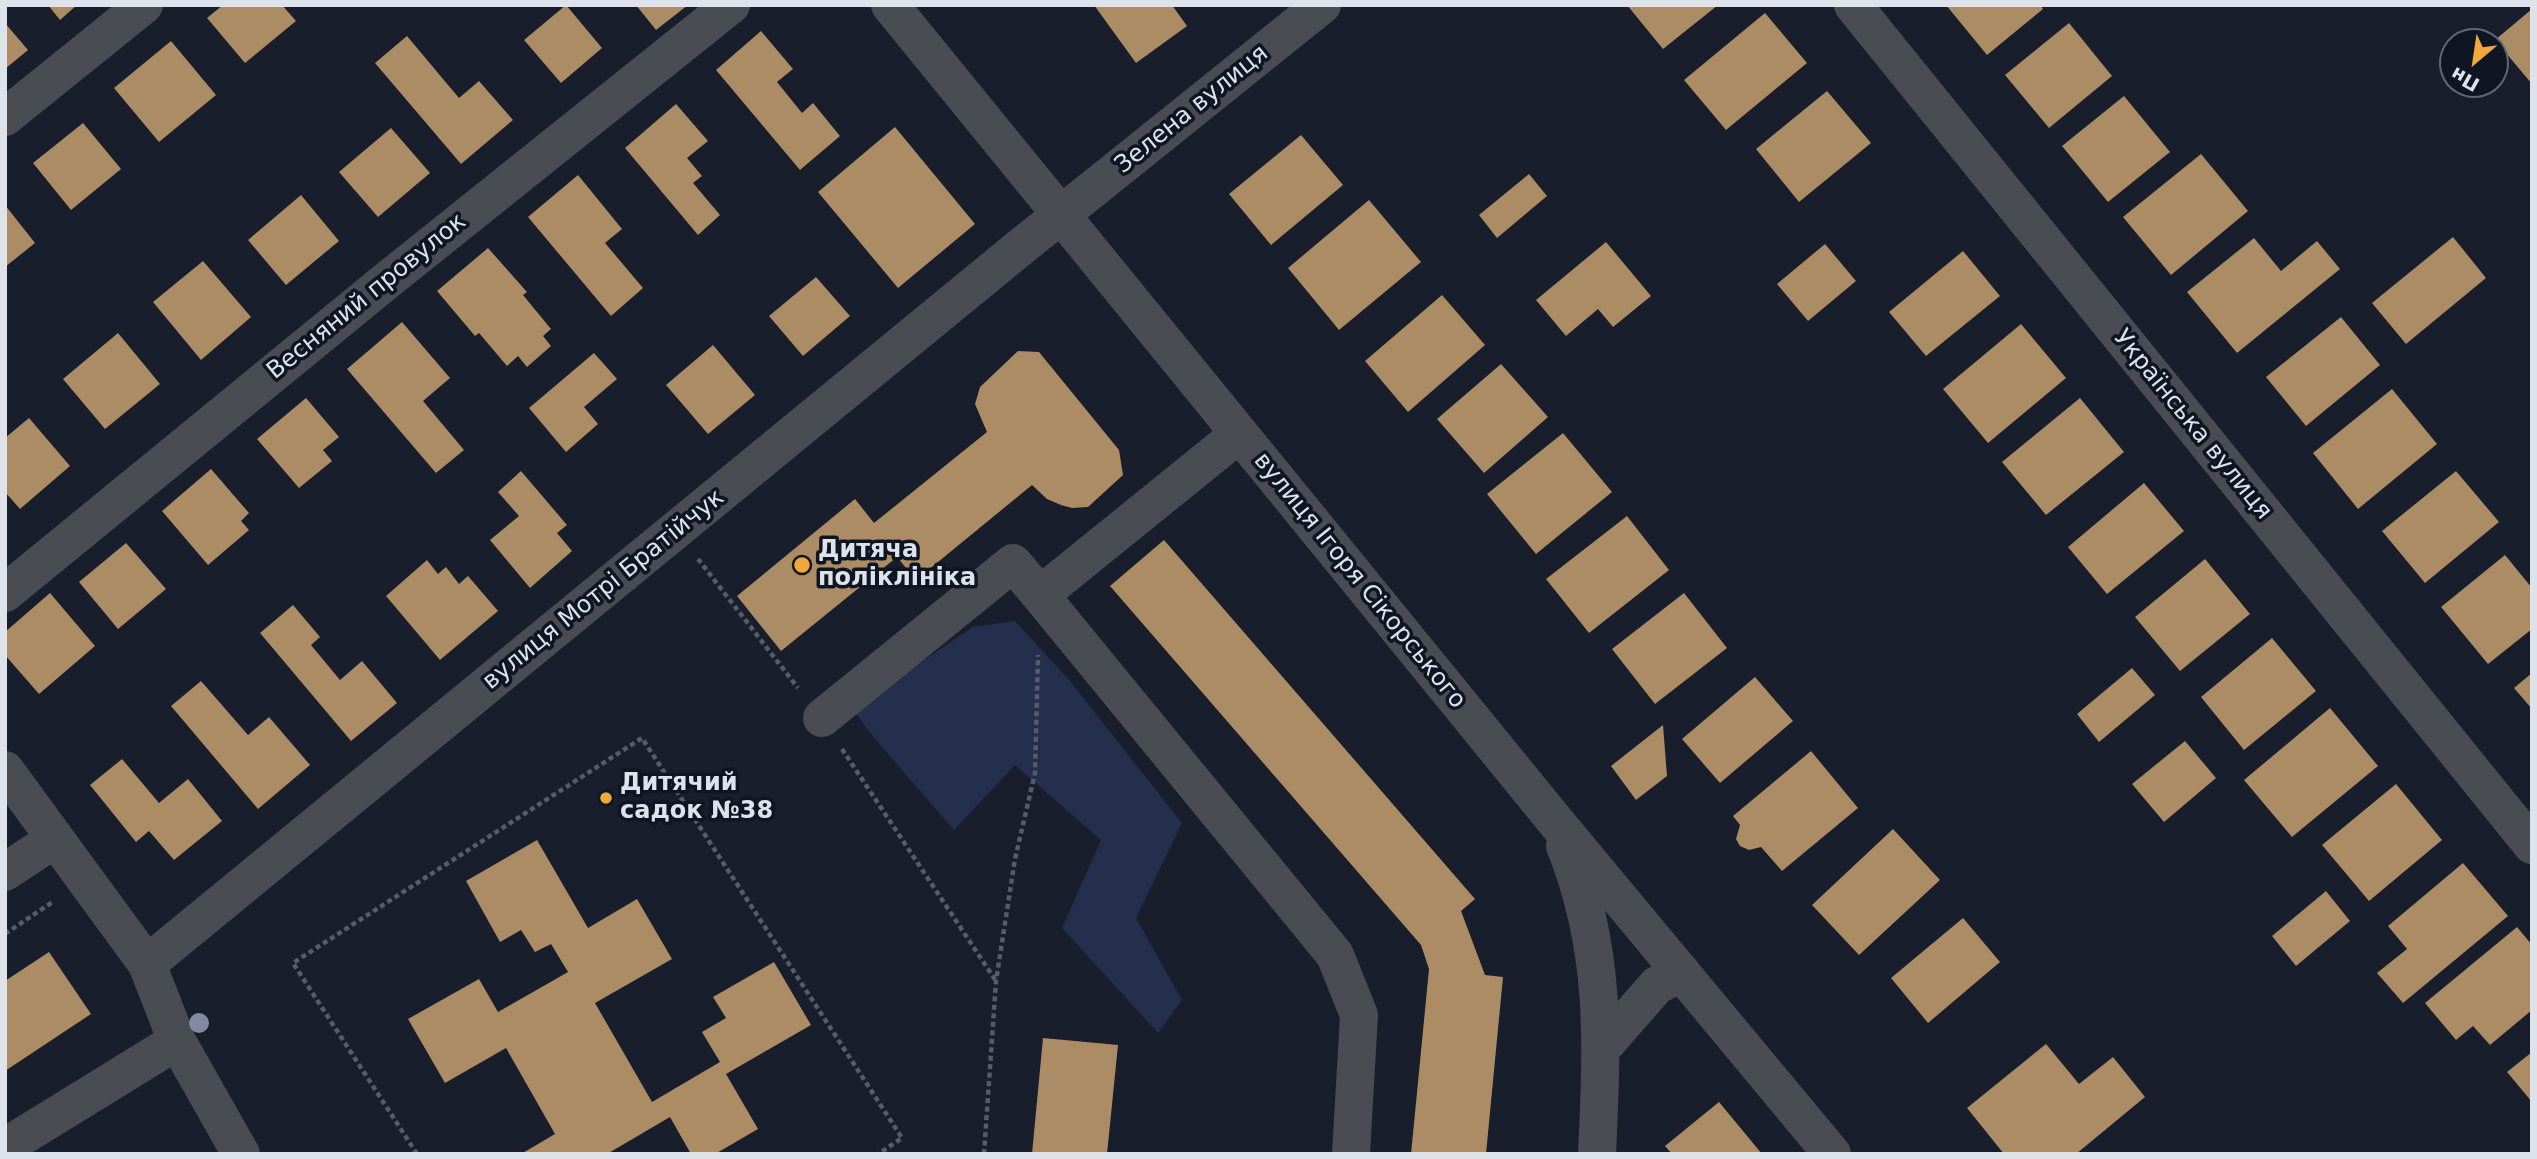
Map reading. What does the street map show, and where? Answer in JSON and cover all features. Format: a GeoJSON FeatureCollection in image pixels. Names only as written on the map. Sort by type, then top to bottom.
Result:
{"type":"FeatureCollection","features":[{"type":"Feature","properties":{"kind":"street"},"geometry":{"type":"LineString","coordinates":[[5,117],[144,5]]}},
{"type":"Feature","properties":{"kind":"street","name":"Весняний провулок"},"geometry":{"type":"LineString","coordinates":[[5,593],[385,282],[731,5]]}},
{"type":"Feature","properties":{"kind":"street","name":"вулиця Ігоря Сікорського"},"geometry":{"type":"LineString","coordinates":[[890,5],[1556,822],[1832,1154]]}},
{"type":"Feature","properties":{"kind":"street","name":"Зелена вулиця"},"geometry":{"type":"LineString","coordinates":[[1061,215],[1322,5]]}},
{"type":"Feature","properties":{"kind":"street","name":"Українська вулиця"},"geometry":{"type":"LineString","coordinates":[[1853,5],[2532,845]]}},
{"type":"Feature","properties":{"kind":"street","name":"вулиця Мотрі Братійчук"},"geometry":{"type":"LineString","coordinates":[[147,964],[1061,215]]}},
{"type":"Feature","properties":{"kind":"street"},"geometry":{"type":"LineString","coordinates":[[1040,594],[1239,434]]}},
{"type":"Feature","properties":{"kind":"street"},"geometry":{"type":"LineString","coordinates":[[821,718],[1013,563],[1335,956],[1359,1015],[1351,1154]]}},
{"type":"Feature","properties":{"kind":"street"},"geometry":{"type":"LineString","coordinates":[[5,770],[147,964],[177,1041],[241,1154]]}},
{"type":"Feature","properties":{"kind":"street"},"geometry":{"type":"LineString","coordinates":[[1556,822],[1580,883],[1592,938],[1600,1000],[1602,1048],[1597,1154]]}},
{"type":"Feature","properties":{"kind":"street"},"geometry":{"type":"LineString","coordinates":[[5,872],[55,839]]}},
{"type":"Feature","properties":{"kind":"street"},"geometry":{"type":"LineString","coordinates":[[1602,1048],[1657,985],[1682,973]]}},
{"type":"Feature","properties":{"kind":"street"},"geometry":{"type":"LineString","coordinates":[[5,1147],[177,1041]]}},
{"type":"Feature","properties":{"kind":"path"},"geometry":{"type":"LineString","coordinates":[[676,531],[821,718],[996,981]]}},
{"type":"Feature","properties":{"kind":"path"},"geometry":{"type":"LineString","coordinates":[[984,1154],[996,981],[1015,859],[1035,773],[1040,594]]}},
{"type":"Feature","properties":{"kind":"path"},"geometry":{"type":"LineString","coordinates":[[417,1154],[293,963],[642,738],[902,1138],[878,1154]]}},
{"type":"Feature","properties":{"kind":"path"},"geometry":{"type":"LineString","coordinates":[[5,934],[86,881]]}},
{"type":"Feature","properties":{"kind":"path"},"geometry":{"type":"LineString","coordinates":[[888,1147],[891,1154]]}},
{"type":"Feature","properties":{"kind":"shaded area"},"geometry":{"type":"Polygon","coordinates":[[[1015,621],[1070,681],[1182,823],[1136,918],[1182,1000],[1158,1033],[1062,928],[1101,840],[1015,765],[954,830],[852,709],[973,627],[1015,621]]]}},
{"type":"Feature","properties":{"kind":"building"},"geometry":{"type":"Polygon","coordinates":[[[48,5],[77,5],[60,20],[48,5]]]}},
{"type":"Feature","properties":{"kind":"building"},"geometry":{"type":"Polygon","coordinates":[[[223,5],[282,5],[296,21],[245,63],[207,18],[223,5]]]}},
{"type":"Feature","properties":{"kind":"building"},"geometry":{"type":"Polygon","coordinates":[[[566,5],[602,48],[561,83],[524,40],[566,5]]]}},
{"type":"Feature","properties":{"kind":"building"},"geometry":{"type":"Polygon","coordinates":[[[636,5],[688,5],[656,30],[636,5]]]}},
{"type":"Feature","properties":{"kind":"building"},"geometry":{"type":"Polygon","coordinates":[[[1094,5],[1172,5],[1187,26],[1136,63],[1094,5]]]}},
{"type":"Feature","properties":{"kind":"building"},"geometry":{"type":"Polygon","coordinates":[[[1627,5],[1718,5],[1663,49],[1627,5]]]}},
{"type":"Feature","properties":{"kind":"building"},"geometry":{"type":"Polygon","coordinates":[[[1946,5],[2040,5],[2043,9],[1987,55],[1946,5]]]}},
{"type":"Feature","properties":{"kind":"building"},"geometry":{"type":"Polygon","coordinates":[[[2532,9],[2532,84],[2509,57],[2509,28],[2532,9]]]}},
{"type":"Feature","properties":{"kind":"building"},"geometry":{"type":"Polygon","coordinates":[[[1765,13],[1807,63],[1726,130],[1684,80],[1765,13]]]}},
{"type":"Feature","properties":{"kind":"building"},"geometry":{"type":"Polygon","coordinates":[[[5,23],[28,50],[5,69],[5,23]]]}},
{"type":"Feature","properties":{"kind":"building"},"geometry":{"type":"Polygon","coordinates":[[[2069,23],[2112,76],[2049,128],[2005,75],[2069,23]]]}},
{"type":"Feature","properties":{"kind":"building"},"geometry":{"type":"Polygon","coordinates":[[[761,31],[793,69],[777,82],[802,113],[813,103],[840,136],[800,170],[716,70],[761,31]]]}},
{"type":"Feature","properties":{"kind":"building"},"geometry":{"type":"Polygon","coordinates":[[[407,36],[459,98],[479,81],[513,120],[461,164],[375,63],[407,36]]]}},
{"type":"Feature","properties":{"kind":"building"},"geometry":{"type":"Polygon","coordinates":[[[171,41],[216,95],[159,142],[114,88],[171,41]]]}},
{"type":"Feature","properties":{"kind":"building"},"geometry":{"type":"Polygon","coordinates":[[[1827,91],[1871,143],[1799,202],[1756,149],[1827,91]]]}},
{"type":"Feature","properties":{"kind":"building"},"geometry":{"type":"Polygon","coordinates":[[[2124,96],[2170,152],[2108,202],[2062,146],[2124,96]]]}},
{"type":"Feature","properties":{"kind":"building"},"geometry":{"type":"Polygon","coordinates":[[[676,104],[708,141],[687,158],[702,176],[693,183],[720,215],[698,235],[625,148],[676,104]]]}},
{"type":"Feature","properties":{"kind":"building"},"geometry":{"type":"Polygon","coordinates":[[[83,123],[121,169],[71,210],[33,163],[83,123]]]}},
{"type":"Feature","properties":{"kind":"building"},"geometry":{"type":"Polygon","coordinates":[[[895,127],[975,224],[898,288],[818,192],[895,127]]]}},
{"type":"Feature","properties":{"kind":"building"},"geometry":{"type":"Polygon","coordinates":[[[391,128],[430,173],[378,217],[339,172],[391,128]]]}},
{"type":"Feature","properties":{"kind":"building"},"geometry":{"type":"Polygon","coordinates":[[[1301,135],[1343,185],[1271,245],[1229,194],[1301,135]]]}},
{"type":"Feature","properties":{"kind":"building"},"geometry":{"type":"Polygon","coordinates":[[[2201,154],[2248,211],[2171,275],[2123,217],[2201,154]]]}},
{"type":"Feature","properties":{"kind":"building"},"geometry":{"type":"Polygon","coordinates":[[[1529,174],[1547,196],[1497,238],[1479,215],[1529,174]]]}},
{"type":"Feature","properties":{"kind":"building"},"geometry":{"type":"Polygon","coordinates":[[[578,175],[622,229],[605,243],[643,288],[611,316],[528,217],[578,175]]]}},
{"type":"Feature","properties":{"kind":"building"},"geometry":{"type":"Polygon","coordinates":[[[301,195],[339,241],[286,285],[248,240],[301,195]]]}},
{"type":"Feature","properties":{"kind":"building"},"geometry":{"type":"Polygon","coordinates":[[[1369,200],[1421,262],[1339,330],[1288,268],[1369,200]]]}},
{"type":"Feature","properties":{"kind":"building"},"geometry":{"type":"Polygon","coordinates":[[[5,205],[35,243],[5,267],[5,205]]]}},
{"type":"Feature","properties":{"kind":"building"},"geometry":{"type":"Polygon","coordinates":[[[2453,237],[2486,278],[2406,344],[2372,303],[2453,237]]]}},
{"type":"Feature","properties":{"kind":"building"},"geometry":{"type":"Polygon","coordinates":[[[2254,238],[2281,271],[2317,241],[2340,269],[2237,353],[2187,292],[2254,238]]]}},
{"type":"Feature","properties":{"kind":"building"},"geometry":{"type":"Polygon","coordinates":[[[1606,242],[1651,296],[1613,327],[1598,309],[1566,336],[1536,300],[1606,242]]]}},
{"type":"Feature","properties":{"kind":"building"},"geometry":{"type":"Polygon","coordinates":[[[1825,244],[1856,281],[1808,321],[1777,284],[1825,244]]]}},
{"type":"Feature","properties":{"kind":"building"},"geometry":{"type":"Polygon","coordinates":[[[488,248],[527,292],[523,295],[551,329],[543,336],[551,346],[527,367],[518,356],[507,366],[479,333],[475,336],[437,291],[488,248]]]}},
{"type":"Feature","properties":{"kind":"building"},"geometry":{"type":"Polygon","coordinates":[[[1963,251],[2000,296],[1926,356],[1889,312],[1963,251]]]}},
{"type":"Feature","properties":{"kind":"building"},"geometry":{"type":"Polygon","coordinates":[[[203,261],[251,317],[201,360],[153,302],[203,261]]]}},
{"type":"Feature","properties":{"kind":"building"},"geometry":{"type":"Polygon","coordinates":[[[816,277],[850,316],[803,356],[769,316],[816,277]]]}},
{"type":"Feature","properties":{"kind":"building"},"geometry":{"type":"Polygon","coordinates":[[[1442,295],[1485,345],[1408,412],[1365,361],[1442,295]]]}},
{"type":"Feature","properties":{"kind":"building"},"geometry":{"type":"Polygon","coordinates":[[[2341,317],[2380,365],[2306,426],[2266,377],[2341,317]]]}},
{"type":"Feature","properties":{"kind":"building"},"geometry":{"type":"Polygon","coordinates":[[[402,322],[450,378],[423,401],[464,450],[436,473],[347,369],[402,322]]]}},
{"type":"Feature","properties":{"kind":"building"},"geometry":{"type":"Polygon","coordinates":[[[2021,324],[2066,378],[1988,443],[1943,389],[2021,324]]]}},
{"type":"Feature","properties":{"kind":"building"},"geometry":{"type":"Polygon","coordinates":[[[118,333],[160,384],[105,429],[63,379],[118,333]]]}},
{"type":"Feature","properties":{"kind":"building"},"geometry":{"type":"Polygon","coordinates":[[[713,345],[755,395],[708,434],[666,385],[713,345]]]}},
{"type":"Feature","properties":{"kind":"building"},"geometry":{"type":"Polygon","coordinates":[[[1018,351],[1039,352],[1119,450],[1123,475],[1088,507],[1072,508],[1061,505],[1047,499],[1032,485],[916,580],[897,557],[781,651],[737,596],[855,499],[874,523],[987,432],[975,404],[980,387],[1018,351]]]}},
{"type":"Feature","properties":{"kind":"building"},"geometry":{"type":"Polygon","coordinates":[[[594,353],[617,379],[584,407],[598,424],[566,452],[529,408],[594,353]]]}},
{"type":"Feature","properties":{"kind":"building"},"geometry":{"type":"Polygon","coordinates":[[[1501,364],[1548,417],[1484,473],[1437,419],[1501,364]]]}},
{"type":"Feature","properties":{"kind":"building"},"geometry":{"type":"Polygon","coordinates":[[[2392,389],[2437,444],[2358,509],[2313,453],[2392,389]]]}},
{"type":"Feature","properties":{"kind":"building"},"geometry":{"type":"Polygon","coordinates":[[[306,398],[339,437],[323,450],[332,461],[299,488],[257,439],[306,398]]]}},
{"type":"Feature","properties":{"kind":"building"},"geometry":{"type":"Polygon","coordinates":[[[2080,398],[2124,452],[2046,515],[2002,462],[2080,398]]]}},
{"type":"Feature","properties":{"kind":"building"},"geometry":{"type":"Polygon","coordinates":[[[29,418],[70,466],[20,509],[5,492],[5,438],[29,418]]]}},
{"type":"Feature","properties":{"kind":"building"},"geometry":{"type":"Polygon","coordinates":[[[1563,433],[1612,492],[1536,554],[1487,494],[1563,433]]]}},
{"type":"Feature","properties":{"kind":"building"},"geometry":{"type":"Polygon","coordinates":[[[211,469],[249,513],[241,521],[249,530],[208,565],[162,511],[211,469]]]}},
{"type":"Feature","properties":{"kind":"building"},"geometry":{"type":"Polygon","coordinates":[[[521,471],[567,525],[557,533],[572,551],[530,588],[490,540],[519,516],[498,492],[521,471]]]}},
{"type":"Feature","properties":{"kind":"building"},"geometry":{"type":"Polygon","coordinates":[[[2456,471],[2499,522],[2425,583],[2382,531],[2456,471]]]}},
{"type":"Feature","properties":{"kind":"building"},"geometry":{"type":"Polygon","coordinates":[[[2144,483],[2184,531],[2107,594],[2068,547],[2144,483]]]}},
{"type":"Feature","properties":{"kind":"building"},"geometry":{"type":"Polygon","coordinates":[[[1627,516],[1669,570],[1589,633],[1546,579],[1627,516]]]}},
{"type":"Feature","properties":{"kind":"building"},"geometry":{"type":"Polygon","coordinates":[[[1164,540],[1475,899],[1461,911],[1485,975],[1503,977],[1486,1154],[1411,1154],[1429,969],[1421,945],[1110,586],[1164,540]]]}},
{"type":"Feature","properties":{"kind":"building"},"geometry":{"type":"Polygon","coordinates":[[[126,543],[166,589],[118,629],[79,582],[126,543]]]}},
{"type":"Feature","properties":{"kind":"building"},"geometry":{"type":"Polygon","coordinates":[[[2505,555],[2532,588],[2532,629],[2488,664],[2441,607],[2505,555]]]}},
{"type":"Feature","properties":{"kind":"building"},"geometry":{"type":"Polygon","coordinates":[[[2205,559],[2250,614],[2180,671],[2135,617],[2205,559]]]}},
{"type":"Feature","properties":{"kind":"building"},"geometry":{"type":"Polygon","coordinates":[[[427,560],[438,574],[446,567],[459,584],[468,576],[498,611],[440,660],[386,596],[427,560]]]}},
{"type":"Feature","properties":{"kind":"building"},"geometry":{"type":"Polygon","coordinates":[[[50,593],[95,646],[39,694],[5,655],[5,632],[50,593]]]}},
{"type":"Feature","properties":{"kind":"building"},"geometry":{"type":"Polygon","coordinates":[[[1684,593],[1727,648],[1655,704],[1612,649],[1684,593]]]}},
{"type":"Feature","properties":{"kind":"building"},"geometry":{"type":"Polygon","coordinates":[[[293,605],[320,637],[311,645],[340,680],[362,661],[397,703],[351,741],[260,633],[293,605]]]}},
{"type":"Feature","properties":{"kind":"building"},"geometry":{"type":"Polygon","coordinates":[[[2272,638],[2316,691],[2244,750],[2201,697],[2272,638]]]}},
{"type":"Feature","properties":{"kind":"building"},"geometry":{"type":"Polygon","coordinates":[[[2132,668],[2155,695],[2099,742],[2077,714],[2132,668]]]}},
{"type":"Feature","properties":{"kind":"building"},"geometry":{"type":"Polygon","coordinates":[[[2532,673],[2532,709],[2514,688],[2532,673]]]}},
{"type":"Feature","properties":{"kind":"building"},"geometry":{"type":"Polygon","coordinates":[[[1755,677],[1793,721],[1720,783],[1682,739],[1755,677]]]}},
{"type":"Feature","properties":{"kind":"building"},"geometry":{"type":"Polygon","coordinates":[[[201,681],[248,735],[269,717],[310,765],[258,809],[171,706],[201,681]]]}},
{"type":"Feature","properties":{"kind":"building"},"geometry":{"type":"Polygon","coordinates":[[[2330,708],[2378,766],[2292,837],[2244,780],[2330,708]]]}},
{"type":"Feature","properties":{"kind":"building"},"geometry":{"type":"Polygon","coordinates":[[[1663,725],[1667,776],[1636,800],[1611,766],[1663,725]]]}},
{"type":"Feature","properties":{"kind":"building"},"geometry":{"type":"Polygon","coordinates":[[[2185,741],[2216,778],[2164,822],[2132,784],[2185,741]]]}},
{"type":"Feature","properties":{"kind":"building"},"geometry":{"type":"Polygon","coordinates":[[[1811,751],[1858,808],[1782,871],[1761,847],[1749,850],[1740,846],[1736,839],[1740,825],[1733,816],[1811,751]]]}},
{"type":"Feature","properties":{"kind":"building"},"geometry":{"type":"Polygon","coordinates":[[[122,759],[159,803],[188,779],[222,821],[174,860],[149,831],[136,842],[90,785],[122,759]]]}},
{"type":"Feature","properties":{"kind":"building"},"geometry":{"type":"Polygon","coordinates":[[[2396,784],[2442,840],[2369,901],[2322,845],[2396,784]]]}},
{"type":"Feature","properties":{"kind":"building"},"geometry":{"type":"Polygon","coordinates":[[[1893,829],[1940,880],[1859,955],[1812,905],[1893,829]]]}},
{"type":"Feature","properties":{"kind":"building"},"geometry":{"type":"Polygon","coordinates":[[[537,840],[588,928],[637,899],[672,959],[595,1003],[652,1102],[720,1062],[702,1032],[726,1018],[713,997],[774,962],[811,1025],[726,1074],[758,1129],[715,1154],[691,1154],[670,1117],[607,1154],[521,1154],[555,1134],[506,1048],[445,1083],[408,1019],[479,979],[498,1012],[568,972],[551,944],[535,952],[521,930],[500,942],[466,881],[537,840]]]}},
{"type":"Feature","properties":{"kind":"building"},"geometry":{"type":"Polygon","coordinates":[[[2463,863],[2508,916],[2403,1003],[2377,973],[2407,949],[2388,926],[2463,863]]]}},
{"type":"Feature","properties":{"kind":"building"},"geometry":{"type":"Polygon","coordinates":[[[2326,891],[2350,921],[2296,966],[2272,936],[2326,891]]]}},
{"type":"Feature","properties":{"kind":"building"},"geometry":{"type":"Polygon","coordinates":[[[1963,918],[2000,962],[1928,1023],[1891,978],[1963,918]]]}},
{"type":"Feature","properties":{"kind":"building"},"geometry":{"type":"Polygon","coordinates":[[[2517,927],[2532,945],[2532,1010],[2490,1045],[2473,1026],[2456,1040],[2425,1003],[2517,927]]]}},
{"type":"Feature","properties":{"kind":"building"},"geometry":{"type":"Polygon","coordinates":[[[49,952],[91,1014],[5,1071],[5,981],[49,952]]]}},
{"type":"Feature","properties":{"kind":"building"},"geometry":{"type":"Polygon","coordinates":[[[1043,1038],[1118,1045],[1107,1154],[1032,1154],[1043,1038]]]}},
{"type":"Feature","properties":{"kind":"building"},"geometry":{"type":"Polygon","coordinates":[[[2046,1044],[2079,1084],[2113,1057],[2145,1097],[2076,1154],[2004,1154],[1967,1108],[2046,1044]]]}},
{"type":"Feature","properties":{"kind":"building"},"geometry":{"type":"Polygon","coordinates":[[[2532,1052],[2532,1102],[2507,1072],[2532,1052]]]}},
{"type":"Feature","properties":{"kind":"building"},"geometry":{"type":"Polygon","coordinates":[[[1719,1102],[1762,1154],[1672,1154],[1665,1146],[1719,1102]]]}},
{"type":"Feature","properties":{"kind":"place","name":"Дитяча поліклініка"},"geometry":{"type":"Point","coordinates":[802,565]}},
{"type":"Feature","properties":{"kind":"place","name":"Дитячий садок №38"},"geometry":{"type":"Point","coordinates":[606,798]}}]}
